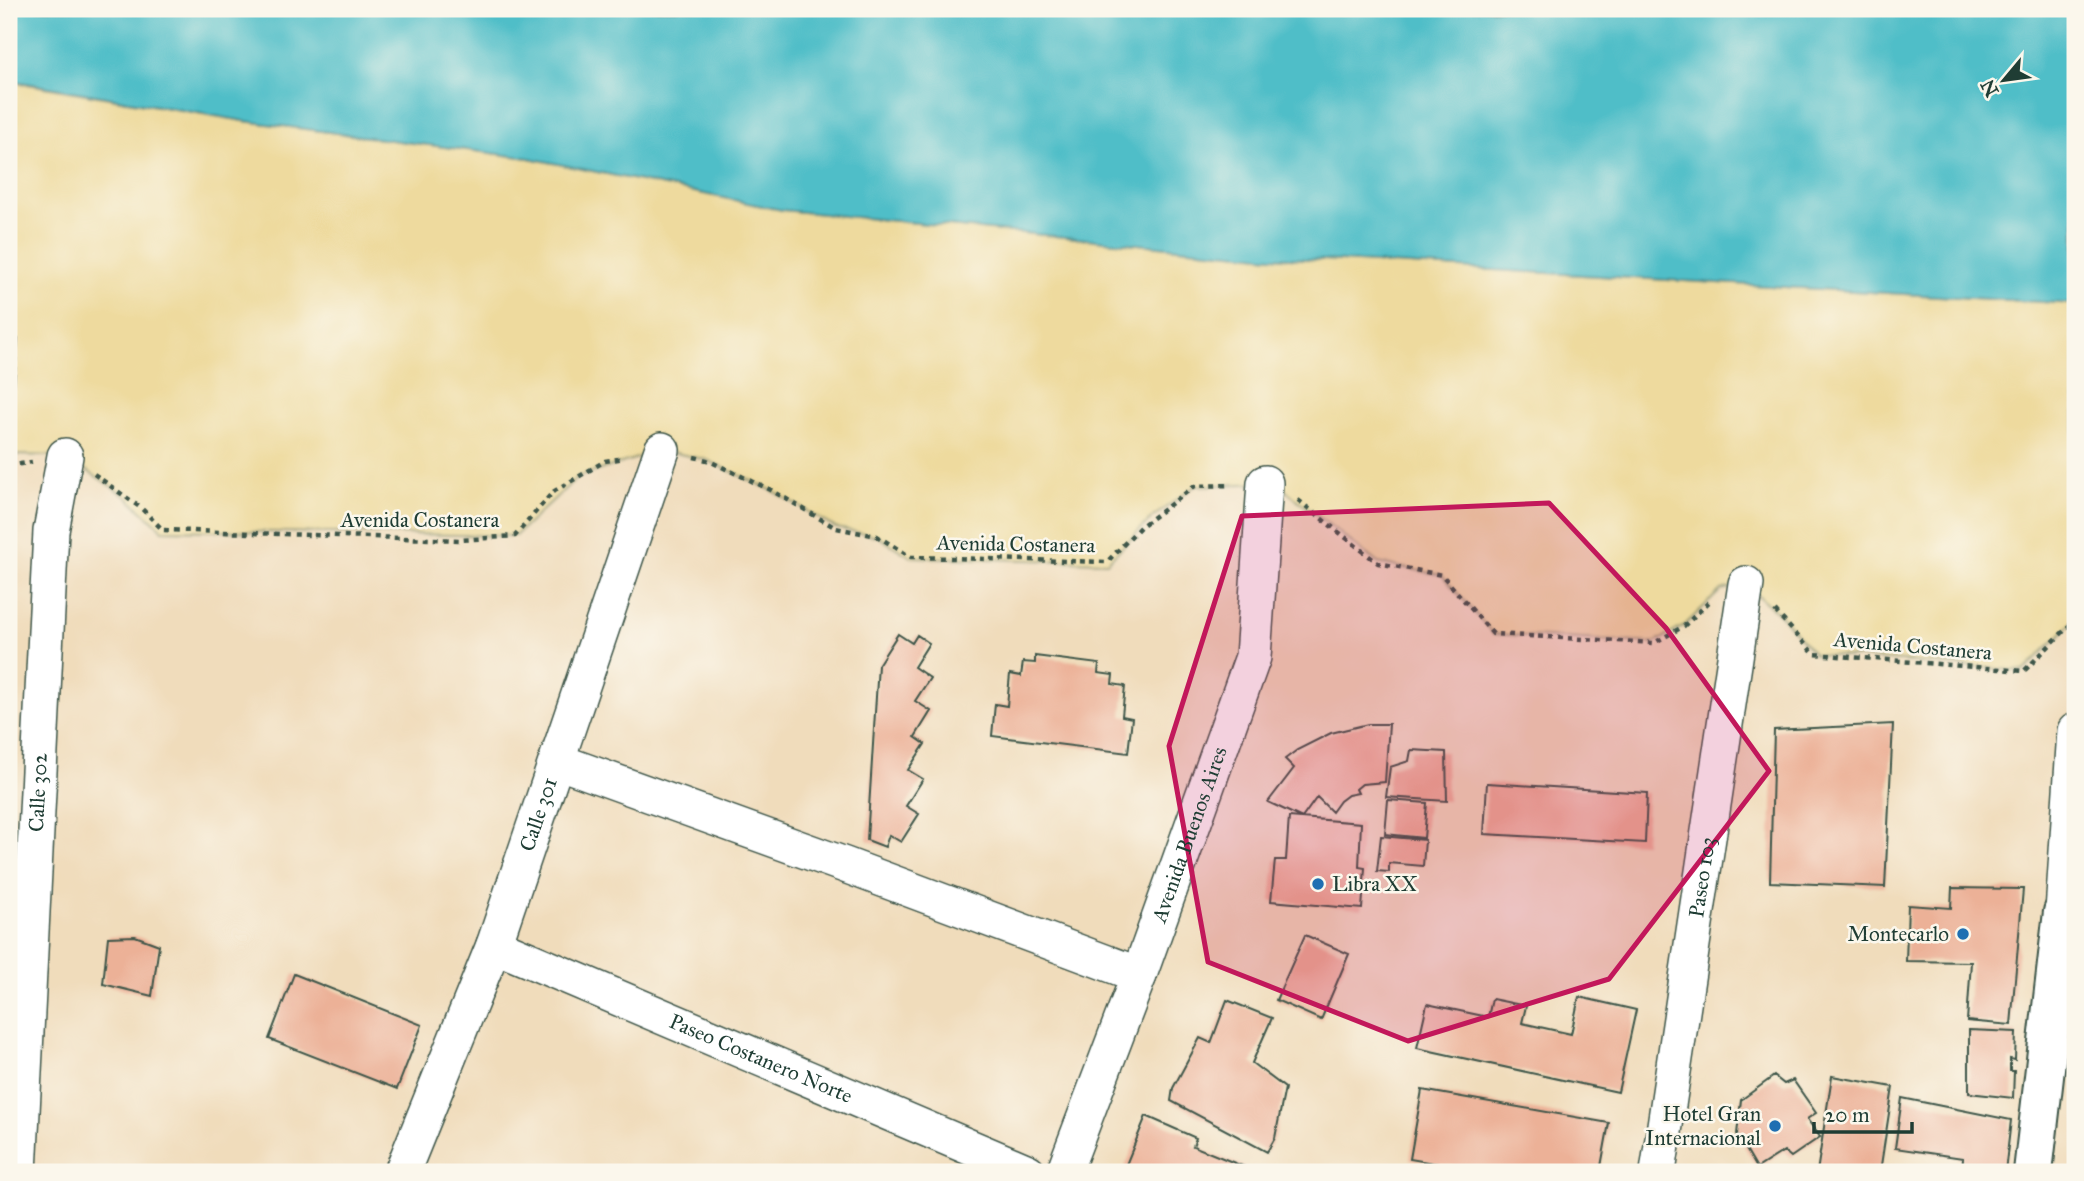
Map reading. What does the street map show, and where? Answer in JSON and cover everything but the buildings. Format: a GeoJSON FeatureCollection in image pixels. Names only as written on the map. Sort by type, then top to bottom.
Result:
{"type":"FeatureCollection","features":[{"type":"Feature","properties":{"kind":"street","name":"Calle 301"},"geometry":{"type":"LineString","coordinates":[[402,1172],[494,944],[662,450]]}},
{"type":"Feature","properties":{"kind":"street","name":"Calle 302"},"geometry":{"type":"LineString","coordinates":[[19,1172],[51,531],[65,456]]}},
{"type":"Feature","properties":{"kind":"street","name":"Avenida Buenos Aires"},"geometry":{"type":"LineString","coordinates":[[1064,1172],[1139,975],[1253,657],[1265,483]]}},
{"type":"Feature","properties":{"kind":"street","name":"Paseo 103"},"geometry":{"type":"LineString","coordinates":[[1658,1172],[1746,584]]}},
{"type":"Feature","properties":{"kind":"street"},"geometry":{"type":"LineString","coordinates":[[2034,1172],[2069,913],[2075,731]]}},
{"type":"Feature","properties":{"kind":"street"},"geometry":{"type":"LineString","coordinates":[[557,761],[1139,975]]}},
{"type":"Feature","properties":{"kind":"street","name":"Paseo Costanero Norte"},"geometry":{"type":"LineString","coordinates":[[494,944],[1028,1172]]}},
{"type":"Feature","properties":{"kind":"path","name":"Avenida Costanera"},"geometry":{"type":"LineString","coordinates":[[65,456],[141,508],[163,530],[461,540],[515,536],[553,492],[605,461],[662,450],[707,460],[771,489],[836,528],[877,536],[911,557],[1107,562],[1140,527],[1195,486],[1265,483],[1281,487],[1378,563],[1441,575],[1493,634],[1654,642],[1684,626],[1721,590],[1746,584],[1783,618],[1814,654],[2024,671],[2075,620]]}},
{"type":"Feature","properties":{"kind":"path"},"geometry":{"type":"LineString","coordinates":[[9,466],[65,456]]}},
{"type":"Feature","properties":{"kind":"highlighted area"},"geometry":{"type":"Polygon","coordinates":[[[1549,503],[1666,628],[1769,771],[1609,979],[1408,1041],[1208,962],[1169,746],[1242,516],[1549,503]]]}},
{"type":"Feature","properties":{"kind":"sand"},"geometry":{"type":"Polygon","coordinates":[[[9,81],[244,121],[529,158],[782,210],[1273,257],[2075,304],[2075,620],[2024,671],[1814,654],[1783,618],[1746,584],[1721,590],[1684,626],[1654,643],[1493,634],[1442,575],[1378,563],[1281,487],[1265,483],[1195,486],[1153,517],[1107,562],[911,557],[877,536],[836,528],[771,490],[707,460],[662,450],[578,477],[515,536],[163,530],[127,497],[65,456],[9,455],[9,81]]]}},
{"type":"Feature","properties":{"kind":"water"},"geometry":{"type":"Polygon","coordinates":[[[9,9],[2075,9],[2075,304],[1273,257],[782,210],[529,158],[244,121],[9,80],[9,9]]]}},
{"type":"Feature","properties":{"kind":"place","name":"Libra XX"},"geometry":{"type":"Point","coordinates":[1318,884]}},
{"type":"Feature","properties":{"kind":"place","name":"Montecarlo"},"geometry":{"type":"Point","coordinates":[1963,934]}},
{"type":"Feature","properties":{"kind":"place","name":"Hotel Gran Internacional"},"geometry":{"type":"Point","coordinates":[1775,1126]}}]}
